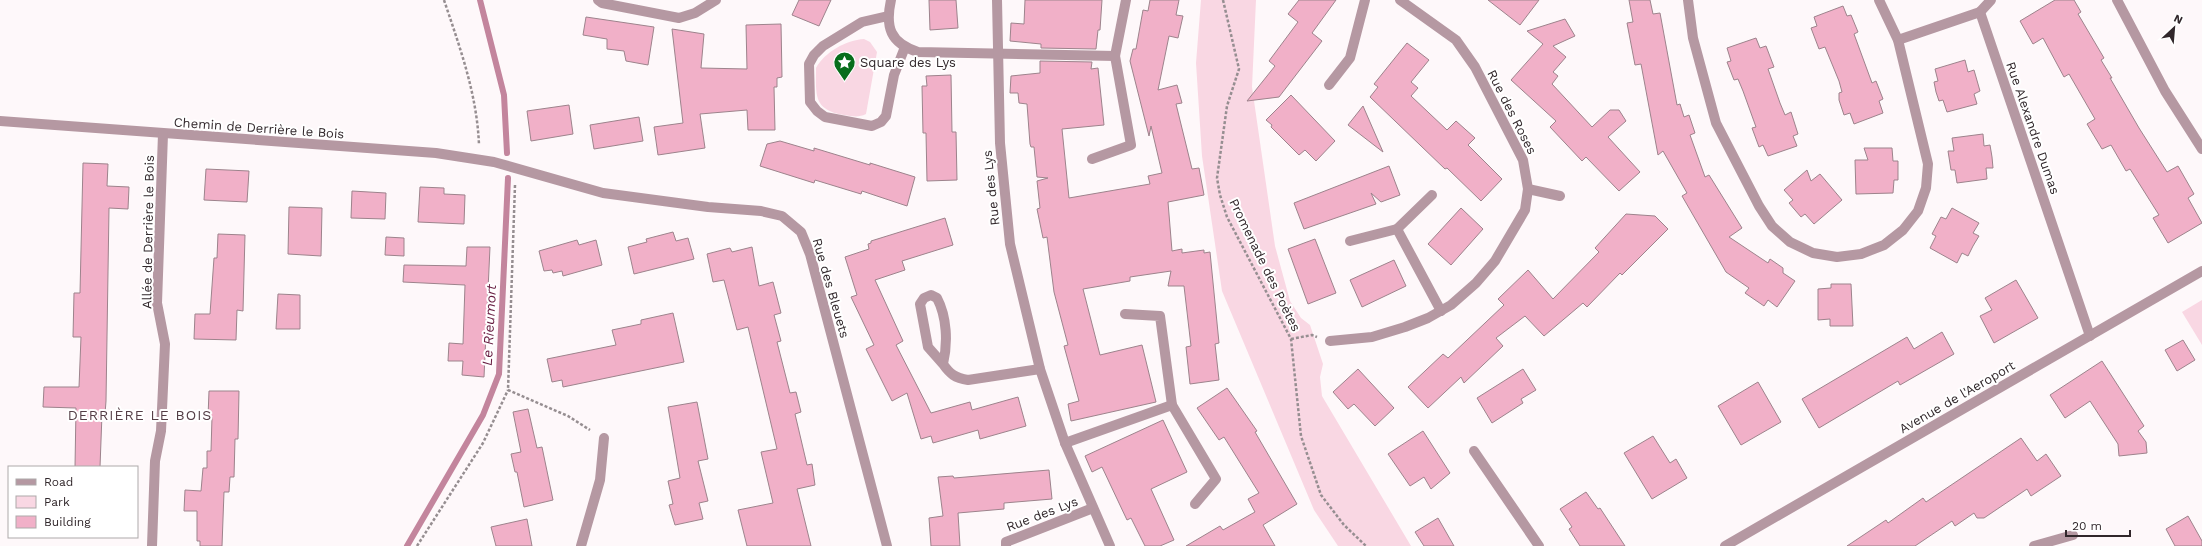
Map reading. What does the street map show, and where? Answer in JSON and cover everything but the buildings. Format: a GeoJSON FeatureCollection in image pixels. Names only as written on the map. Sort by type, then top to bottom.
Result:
{"type":"FeatureCollection","features":[{"type":"Feature","properties":{"kind":"street"},"geometry":{"type":"LineString","coordinates":[[598,0],[602,3],[679,18],[695,13],[716,0]]}},
{"type":"Feature","properties":{"kind":"street"},"geometry":{"type":"LineString","coordinates":[[891,0],[888,16],[890,28],[894,38],[905,48],[918,52],[1114,56]]}},
{"type":"Feature","properties":{"kind":"street","name":"Rue des Lys"},"geometry":{"type":"LineString","coordinates":[[997,0],[1000,143],[1010,244],[1040,369],[1065,443],[1110,546]]}},
{"type":"Feature","properties":{"kind":"street"},"geometry":{"type":"LineString","coordinates":[[1092,159],[1131,145],[1114,56],[1126,0]]}},
{"type":"Feature","properties":{"kind":"street"},"geometry":{"type":"LineString","coordinates":[[1329,85],[1350,58],[1365,0]]}},
{"type":"Feature","properties":{"kind":"street","name":"Rue des Roses"},"geometry":{"type":"LineString","coordinates":[[1330,341],[1372,337],[1416,324],[1441,311],[1476,283],[1495,261],[1525,210],[1528,190],[1523,160],[1512,136],[1474,67],[1456,40],[1400,0]]}},
{"type":"Feature","properties":{"kind":"street"},"geometry":{"type":"LineString","coordinates":[[1688,0],[1693,38],[1716,123],[1759,206],[1772,226],[1790,242],[1813,253],[1837,257],[1861,254],[1884,245],[1903,230],[1918,211],[1926,188],[1928,164],[1898,40],[1879,0]]}},
{"type":"Feature","properties":{"kind":"street"},"geometry":{"type":"LineString","coordinates":[[1898,40],[1980,12],[1991,0]]}},
{"type":"Feature","properties":{"kind":"street"},"geometry":{"type":"LineString","coordinates":[[2117,0],[2165,90],[2202,149]]}},
{"type":"Feature","properties":{"kind":"street","name":"Rue Alexandre Dumas"},"geometry":{"type":"LineString","coordinates":[[1980,12],[2090,336]]}},
{"type":"Feature","properties":{"kind":"street"},"geometry":{"type":"LineString","coordinates":[[888,16],[862,22],[823,46],[814,55],[809,64],[810,102],[825,117],[872,126],[881,122],[886,116],[894,75],[905,48]]}},
{"type":"Feature","properties":{"kind":"street","name":"Chemin de Derrière le Bois"},"geometry":{"type":"LineString","coordinates":[[0,121],[436,153],[515,168]]}},
{"type":"Feature","properties":{"kind":"street","name":"Allée de Derrière le Bois"},"geometry":{"type":"LineString","coordinates":[[152,546],[155,461],[161,431],[165,344],[156,303],[164,134]]}},
{"type":"Feature","properties":{"kind":"street","name":"Rue des Bleuets"},"geometry":{"type":"LineString","coordinates":[[515,168],[603,193],[708,207],[761,211],[782,216],[801,232],[812,260],[887,546]]}},
{"type":"Feature","properties":{"kind":"street"},"geometry":{"type":"LineString","coordinates":[[1528,190],[1560,196]]}},
{"type":"Feature","properties":{"kind":"street"},"geometry":{"type":"LineString","coordinates":[[1350,241],[1397,230],[1432,195]]}},
{"type":"Feature","properties":{"kind":"street"},"geometry":{"type":"LineString","coordinates":[[1397,230],[1441,311]]}},
{"type":"Feature","properties":{"kind":"street","name":"Avenue de l'Aeroport"},"geometry":{"type":"LineString","coordinates":[[1725,546],[2202,271]]}},
{"type":"Feature","properties":{"kind":"street"},"geometry":{"type":"LineString","coordinates":[[943,364],[947,346],[941,304],[937,298],[931,295],[924,298],[920,304],[928,347],[949,373],[956,378],[968,380],[1040,369]]}},
{"type":"Feature","properties":{"kind":"street"},"geometry":{"type":"LineString","coordinates":[[1125,314],[1160,316],[1172,405],[1216,479],[1195,504]]}},
{"type":"Feature","properties":{"kind":"street"},"geometry":{"type":"LineString","coordinates":[[1065,443],[1172,405]]}},
{"type":"Feature","properties":{"kind":"street"},"geometry":{"type":"LineString","coordinates":[[581,546],[600,480],[604,438]]}},
{"type":"Feature","properties":{"kind":"street"},"geometry":{"type":"LineString","coordinates":[[1474,451],[1539,546]]}},
{"type":"Feature","properties":{"kind":"street","name":"Rue des Lys"},"geometry":{"type":"LineString","coordinates":[[1006,546],[1006,542],[1093,508]]}},
{"type":"Feature","properties":{"kind":"street"},"geometry":{"type":"LineString","coordinates":[[2034,546],[2073,535]]}},
{"type":"Feature","properties":{"kind":"path"},"geometry":{"type":"LineString","coordinates":[[444,0],[467,68],[478,118],[479,160]]}},
{"type":"Feature","properties":{"kind":"path","name":"Promenade des Poètes"},"geometry":{"type":"LineString","coordinates":[[1223,0],[1239,69],[1227,106],[1217,178],[1220,195],[1228,217],[1291,339],[1301,436],[1321,495],[1344,526],[1366,546]]}},
{"type":"Feature","properties":{"kind":"path"},"geometry":{"type":"LineString","coordinates":[[417,546],[483,443],[508,390],[515,168]]}},
{"type":"Feature","properties":{"kind":"path"},"geometry":{"type":"LineString","coordinates":[[1291,339],[1312,335],[1330,341]]}},
{"type":"Feature","properties":{"kind":"path"},"geometry":{"type":"LineString","coordinates":[[508,390],[568,416],[604,438]]}},
{"type":"Feature","properties":{"kind":"green space"},"geometry":{"type":"Polygon","coordinates":[[[1201,0],[1256,0],[1252,87],[1275,246],[1290,301],[1301,318],[1310,325],[1323,364],[1320,377],[1322,396],[1411,546],[1338,546],[1314,510],[1222,291],[1202,156],[1196,63],[1201,0]]]}},
{"type":"Feature","properties":{"kind":"green space","name":"Square des Lys"},"geometry":{"type":"Polygon","coordinates":[[[864,39],[870,42],[877,52],[866,114],[852,116],[834,113],[822,105],[818,100],[816,68],[830,52],[843,44],[864,39]]]}},
{"type":"Feature","properties":{"kind":"green space"},"geometry":{"type":"Polygon","coordinates":[[[2202,300],[2202,345],[2182,312],[2202,300]]]}},
{"type":"Feature","properties":{"kind":"waterway","name":"Le Rieumort"},"geometry":{"type":"LineString","coordinates":[[480,0],[504,95],[507,153]]}},
{"type":"Feature","properties":{"kind":"waterway","name":"Le Rieumort"},"geometry":{"type":"LineString","coordinates":[[407,546],[483,415],[499,374],[508,178]]}},
{"type":"Feature","properties":{"kind":"place","name":"Square des Lys"},"geometry":{"type":"Point","coordinates":[844,82]}},
{"type":"Feature","properties":{"kind":"district","name":"DERRIÈRE LE BOIS"},"geometry":{"type":"Point","coordinates":[140,415]}}]}
